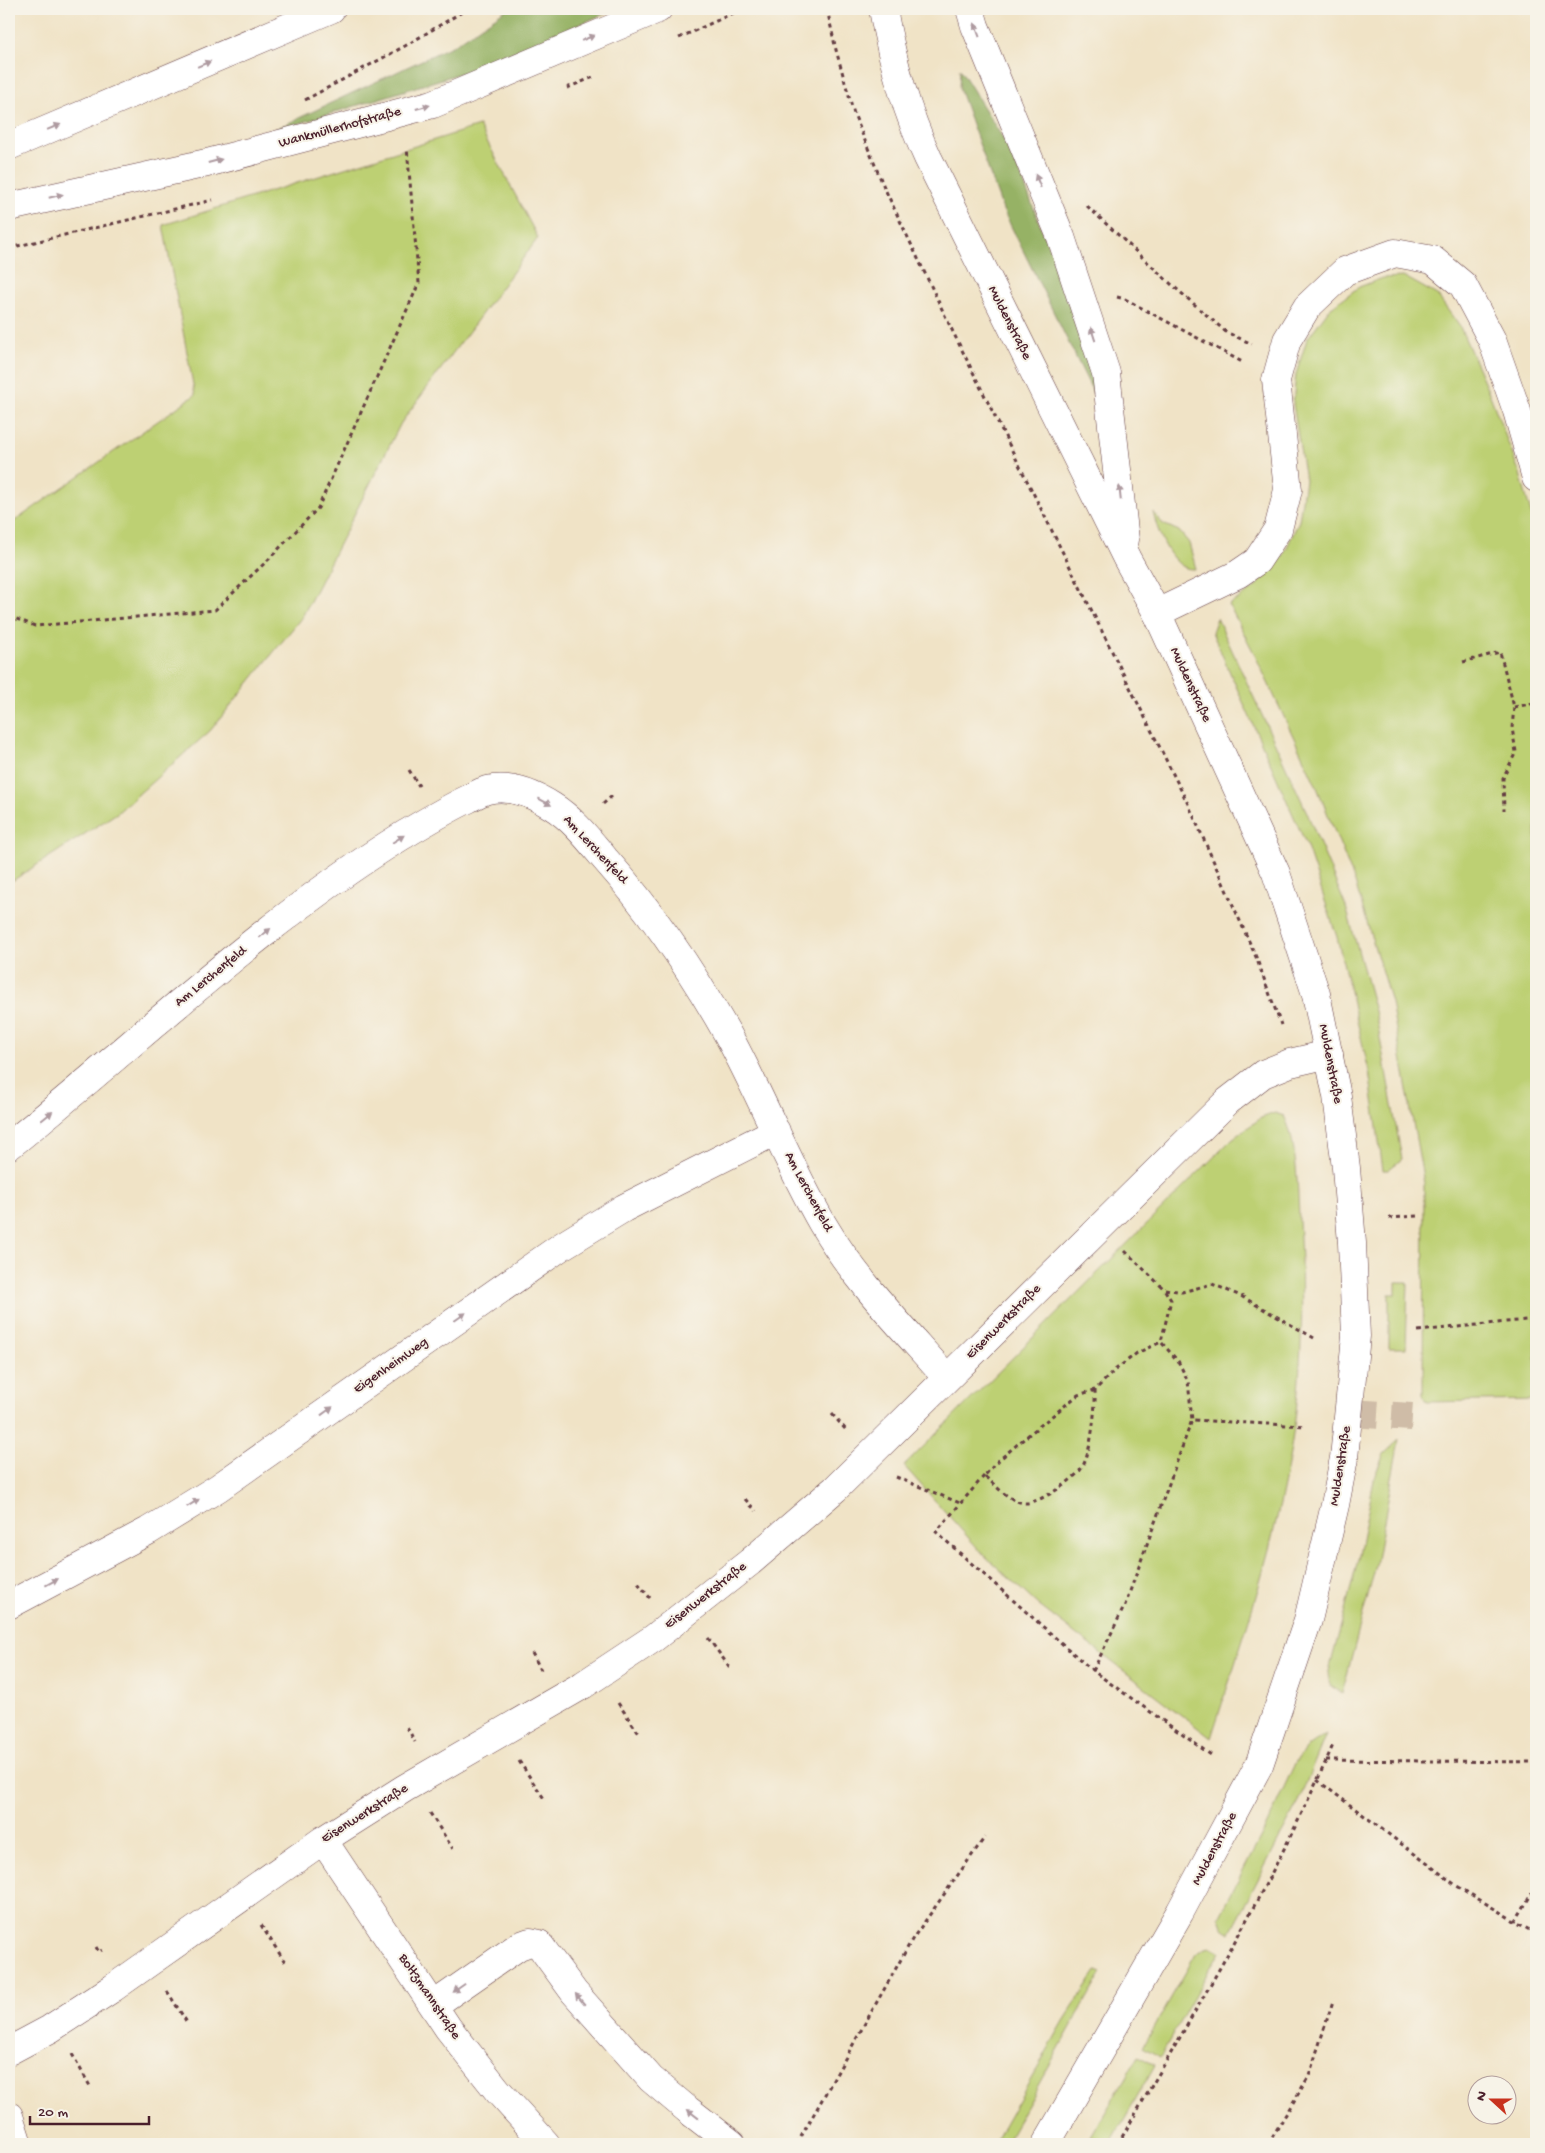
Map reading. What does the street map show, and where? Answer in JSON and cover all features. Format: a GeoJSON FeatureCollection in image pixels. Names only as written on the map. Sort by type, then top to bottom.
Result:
{"type":"FeatureCollection","features":[{"type":"Feature","properties":{"kind":"street"},"geometry":{"type":"LineString","coordinates":[[9,146],[331,9]]}},
{"type":"Feature","properties":{"kind":"street","name":"Wankmüllerhofstraße"},"geometry":{"type":"LineString","coordinates":[[9,207],[207,163],[433,104],[658,9]]}},
{"type":"Feature","properties":{"kind":"street","name":"Muldenstraße"},"geometry":{"type":"LineString","coordinates":[[883,9],[887,33],[911,121],[991,288],[1127,559],[1157,613],[1276,873],[1316,994],[1329,1054],[1337,1096],[1346,1168],[1352,1243],[1356,1336],[1344,1458],[1308,1620],[1259,1765],[1180,1912],[1046,2144]]}},
{"type":"Feature","properties":{"kind":"street"},"geometry":{"type":"LineString","coordinates":[[970,9],[974,26],[1061,237],[1106,373],[1127,559]]}},
{"type":"Feature","properties":{"kind":"street"},"geometry":{"type":"LineString","coordinates":[[1157,613],[1238,574],[1257,561],[1278,529],[1288,490],[1276,380],[1287,340],[1307,307],[1345,271],[1395,253],[1433,260],[1463,285],[1492,340],[1517,411],[1536,478]]}},
{"type":"Feature","properties":{"kind":"street","name":"Am Lerchenfeld"},"geometry":{"type":"LineString","coordinates":[[9,1146],[93,1078],[197,987],[281,920],[355,866],[444,810],[486,790],[508,789],[526,792],[553,807],[581,831],[623,879],[697,981],[729,1036],[822,1222],[846,1260],[872,1294],[947,1378]]}},
{"type":"Feature","properties":{"kind":"street","name":"Eisenwerkstraße"},"geometry":{"type":"LineString","coordinates":[[9,2051],[50,2029],[113,1988],[323,1840],[405,1788],[584,1685],[654,1638],[750,1562],[835,1489],[1228,1101],[1263,1074],[1290,1063],[1329,1054]]}},
{"type":"Feature","properties":{"kind":"street","name":"Eigenheimweg"},"geometry":{"type":"LineString","coordinates":[[9,1605],[148,1531],[218,1488],[562,1246],[624,1208],[776,1131]]}},
{"type":"Feature","properties":{"kind":"street","name":"Boltzmannstraße"},"geometry":{"type":"LineString","coordinates":[[323,1840],[448,2028],[498,2091],[546,2144]]}},
{"type":"Feature","properties":{"kind":"street"},"geometry":{"type":"LineString","coordinates":[[434,2006],[519,1946],[530,1942],[539,1944],[574,1992],[652,2079],[732,2144]]}},
{"type":"Feature","properties":{"kind":"street"},"geometry":{"type":"LineString","coordinates":[[9,2116],[18,2144]]}},
{"type":"Feature","properties":{"kind":"path"},"geometry":{"type":"LineString","coordinates":[[301,102],[405,46],[467,9]]}},
{"type":"Feature","properties":{"kind":"path"},"geometry":{"type":"LineString","coordinates":[[827,9],[854,114],[884,187],[950,326],[1189,806],[1256,957],[1281,1025]]}},
{"type":"Feature","properties":{"kind":"path"},"geometry":{"type":"LineString","coordinates":[[9,616],[35,626],[215,610],[268,560],[318,508],[419,283],[406,140]]}},
{"type":"Feature","properties":{"kind":"path"},"geometry":{"type":"LineString","coordinates":[[9,248],[215,200]]}},
{"type":"Feature","properties":{"kind":"path"},"geometry":{"type":"LineString","coordinates":[[1081,200],[1171,284],[1226,332],[1244,342],[1254,344]]}},
{"type":"Feature","properties":{"kind":"path"},"geometry":{"type":"LineString","coordinates":[[1111,296],[1125,299],[1276,380]]}},
{"type":"Feature","properties":{"kind":"path"},"geometry":{"type":"LineString","coordinates":[[1463,662],[1500,652],[1514,707],[1512,728],[1516,752],[1503,778],[1504,810]]}},
{"type":"Feature","properties":{"kind":"path"},"geometry":{"type":"LineString","coordinates":[[1514,707],[1536,703]]}},
{"type":"Feature","properties":{"kind":"path"},"geometry":{"type":"LineString","coordinates":[[1389,1218],[1417,1216]]}},
{"type":"Feature","properties":{"kind":"path"},"geometry":{"type":"LineString","coordinates":[[1124,1249],[1164,1289],[1171,1300],[1161,1342]]}},
{"type":"Feature","properties":{"kind":"path"},"geometry":{"type":"LineString","coordinates":[[1164,1289],[1182,1292],[1212,1284],[1241,1296],[1314,1338]]}},
{"type":"Feature","properties":{"kind":"path"},"geometry":{"type":"LineString","coordinates":[[1418,1331],[1536,1319]]}},
{"type":"Feature","properties":{"kind":"path"},"geometry":{"type":"LineString","coordinates":[[1161,1342],[1137,1353],[1115,1370],[1095,1390],[1078,1395],[1026,1437],[999,1460],[936,1532],[1093,1671],[1214,1758]]}},
{"type":"Feature","properties":{"kind":"path"},"geometry":{"type":"LineString","coordinates":[[1093,1671],[1125,1605],[1192,1420],[1188,1382],[1178,1361],[1161,1342]]}},
{"type":"Feature","properties":{"kind":"path"},"geometry":{"type":"LineString","coordinates":[[984,1476],[1008,1497],[1025,1503],[1049,1496],[1082,1469],[1091,1438],[1096,1408],[1095,1390]]}},
{"type":"Feature","properties":{"kind":"path"},"geometry":{"type":"LineString","coordinates":[[1192,1420],[1306,1426]]}},
{"type":"Feature","properties":{"kind":"path"},"geometry":{"type":"LineString","coordinates":[[896,1476],[960,1503]]}},
{"type":"Feature","properties":{"kind":"path"},"geometry":{"type":"LineString","coordinates":[[708,1638],[731,1669]]}},
{"type":"Feature","properties":{"kind":"path"},"geometry":{"type":"LineString","coordinates":[[615,1699],[640,1735]]}},
{"type":"Feature","properties":{"kind":"path"},"geometry":{"type":"LineString","coordinates":[[1118,2144],[1234,1944],[1333,1745]]}},
{"type":"Feature","properties":{"kind":"path"},"geometry":{"type":"LineString","coordinates":[[517,1759],[545,1800]]}},
{"type":"Feature","properties":{"kind":"path"},"geometry":{"type":"LineString","coordinates":[[1326,1760],[1536,1762]]}},
{"type":"Feature","properties":{"kind":"path"},"geometry":{"type":"LineString","coordinates":[[1317,1780],[1457,1886],[1536,1934]]}},
{"type":"Feature","properties":{"kind":"path"},"geometry":{"type":"LineString","coordinates":[[429,1812],[453,1849]]}},
{"type":"Feature","properties":{"kind":"path"},"geometry":{"type":"LineString","coordinates":[[797,2144],[913,1938],[985,1837]]}},
{"type":"Feature","properties":{"kind":"path"},"geometry":{"type":"LineString","coordinates":[[1515,1922],[1536,1886]]}},
{"type":"Feature","properties":{"kind":"path"},"geometry":{"type":"LineString","coordinates":[[256,1917],[285,1962]]}},
{"type":"Feature","properties":{"kind":"path"},"geometry":{"type":"LineString","coordinates":[[167,1991],[188,2024]]}},
{"type":"Feature","properties":{"kind":"path"},"geometry":{"type":"LineString","coordinates":[[883,1992],[887,1994]]}},
{"type":"Feature","properties":{"kind":"path"},"geometry":{"type":"LineString","coordinates":[[1268,2144],[1309,2076],[1333,2002]]}},
{"type":"Feature","properties":{"kind":"path"},"geometry":{"type":"LineString","coordinates":[[72,2053],[90,2086]]}},
{"type":"Feature","properties":{"kind":"path"},"geometry":{"type":"LineString","coordinates":[[826,2093],[830,2096]]}},
{"type":"Feature","properties":{"kind":"green space"},"geometry":{"type":"Polygon","coordinates":[[[507,9],[616,9],[474,69],[265,134],[454,45],[507,9]]]}},
{"type":"Feature","properties":{"kind":"green space"},"geometry":{"type":"Polygon","coordinates":[[[960,69],[1012,153],[1056,265],[1092,372],[1097,400],[1003,210],[959,88],[960,69]]]}},
{"type":"Feature","properties":{"kind":"green space"},"geometry":{"type":"Polygon","coordinates":[[[479,126],[538,238],[401,423],[302,617],[210,731],[117,813],[9,883],[9,525],[195,395],[163,225],[479,126]]]}},
{"type":"Feature","properties":{"kind":"green space"},"geometry":{"type":"Polygon","coordinates":[[[1405,277],[1437,295],[1460,327],[1490,395],[1520,474],[1536,531],[1536,1400],[1427,1402],[1423,1396],[1424,1183],[1391,1002],[1355,882],[1316,785],[1254,653],[1229,605],[1253,589],[1282,558],[1299,521],[1305,480],[1293,404],[1296,374],[1307,339],[1330,308],[1359,287],[1383,278],[1405,277]]]}},
{"type":"Feature","properties":{"kind":"green space"},"geometry":{"type":"Polygon","coordinates":[[[1153,512],[1163,524],[1179,531],[1189,543],[1196,569],[1185,568],[1173,557],[1160,534],[1153,512]]]}},
{"type":"Feature","properties":{"kind":"green space"},"geometry":{"type":"Polygon","coordinates":[[[1217,618],[1305,808],[1346,907],[1375,1011],[1402,1159],[1388,1170],[1383,1170],[1369,1071],[1337,937],[1306,844],[1212,632],[1217,618]]]}},
{"type":"Feature","properties":{"kind":"green space"},"geometry":{"type":"Polygon","coordinates":[[[1275,1113],[1284,1116],[1292,1138],[1297,1181],[1302,1312],[1297,1404],[1281,1500],[1264,1569],[1211,1738],[1038,1605],[983,1554],[904,1466],[1232,1139],[1261,1118],[1275,1113]]]}},
{"type":"Feature","properties":{"kind":"green space"},"geometry":{"type":"Polygon","coordinates":[[[1396,1282],[1408,1282],[1406,1348],[1389,1348],[1389,1294],[1396,1294],[1396,1282]]]}},
{"type":"Feature","properties":{"kind":"green space"},"geometry":{"type":"Polygon","coordinates":[[[1399,1440],[1376,1565],[1342,1694],[1331,1686],[1328,1675],[1357,1564],[1375,1475],[1384,1454],[1399,1440]]]}},
{"type":"Feature","properties":{"kind":"green space"},"geometry":{"type":"Polygon","coordinates":[[[1326,1734],[1298,1803],[1230,1933],[1223,1928],[1219,1917],[1263,1833],[1296,1761],[1306,1748],[1326,1734]]]}},
{"type":"Feature","properties":{"kind":"green space"},"geometry":{"type":"Polygon","coordinates":[[[1212,1947],[1220,1951],[1160,2057],[1143,2047],[1196,1954],[1212,1947]]]}},
{"type":"Feature","properties":{"kind":"green space"},"geometry":{"type":"Polygon","coordinates":[[[1097,1970],[1102,1972],[1005,2144],[994,2144],[1064,2021],[1097,1970]]]}},
{"type":"Feature","properties":{"kind":"green space"},"geometry":{"type":"Polygon","coordinates":[[[1138,2056],[1155,2065],[1110,2144],[1087,2144],[1138,2056]]]}},
{"type":"Feature","properties":{"kind":"tunnel"},"geometry":{"type":"LineString","coordinates":[[1350,1413],[1412,1417]]}}]}
